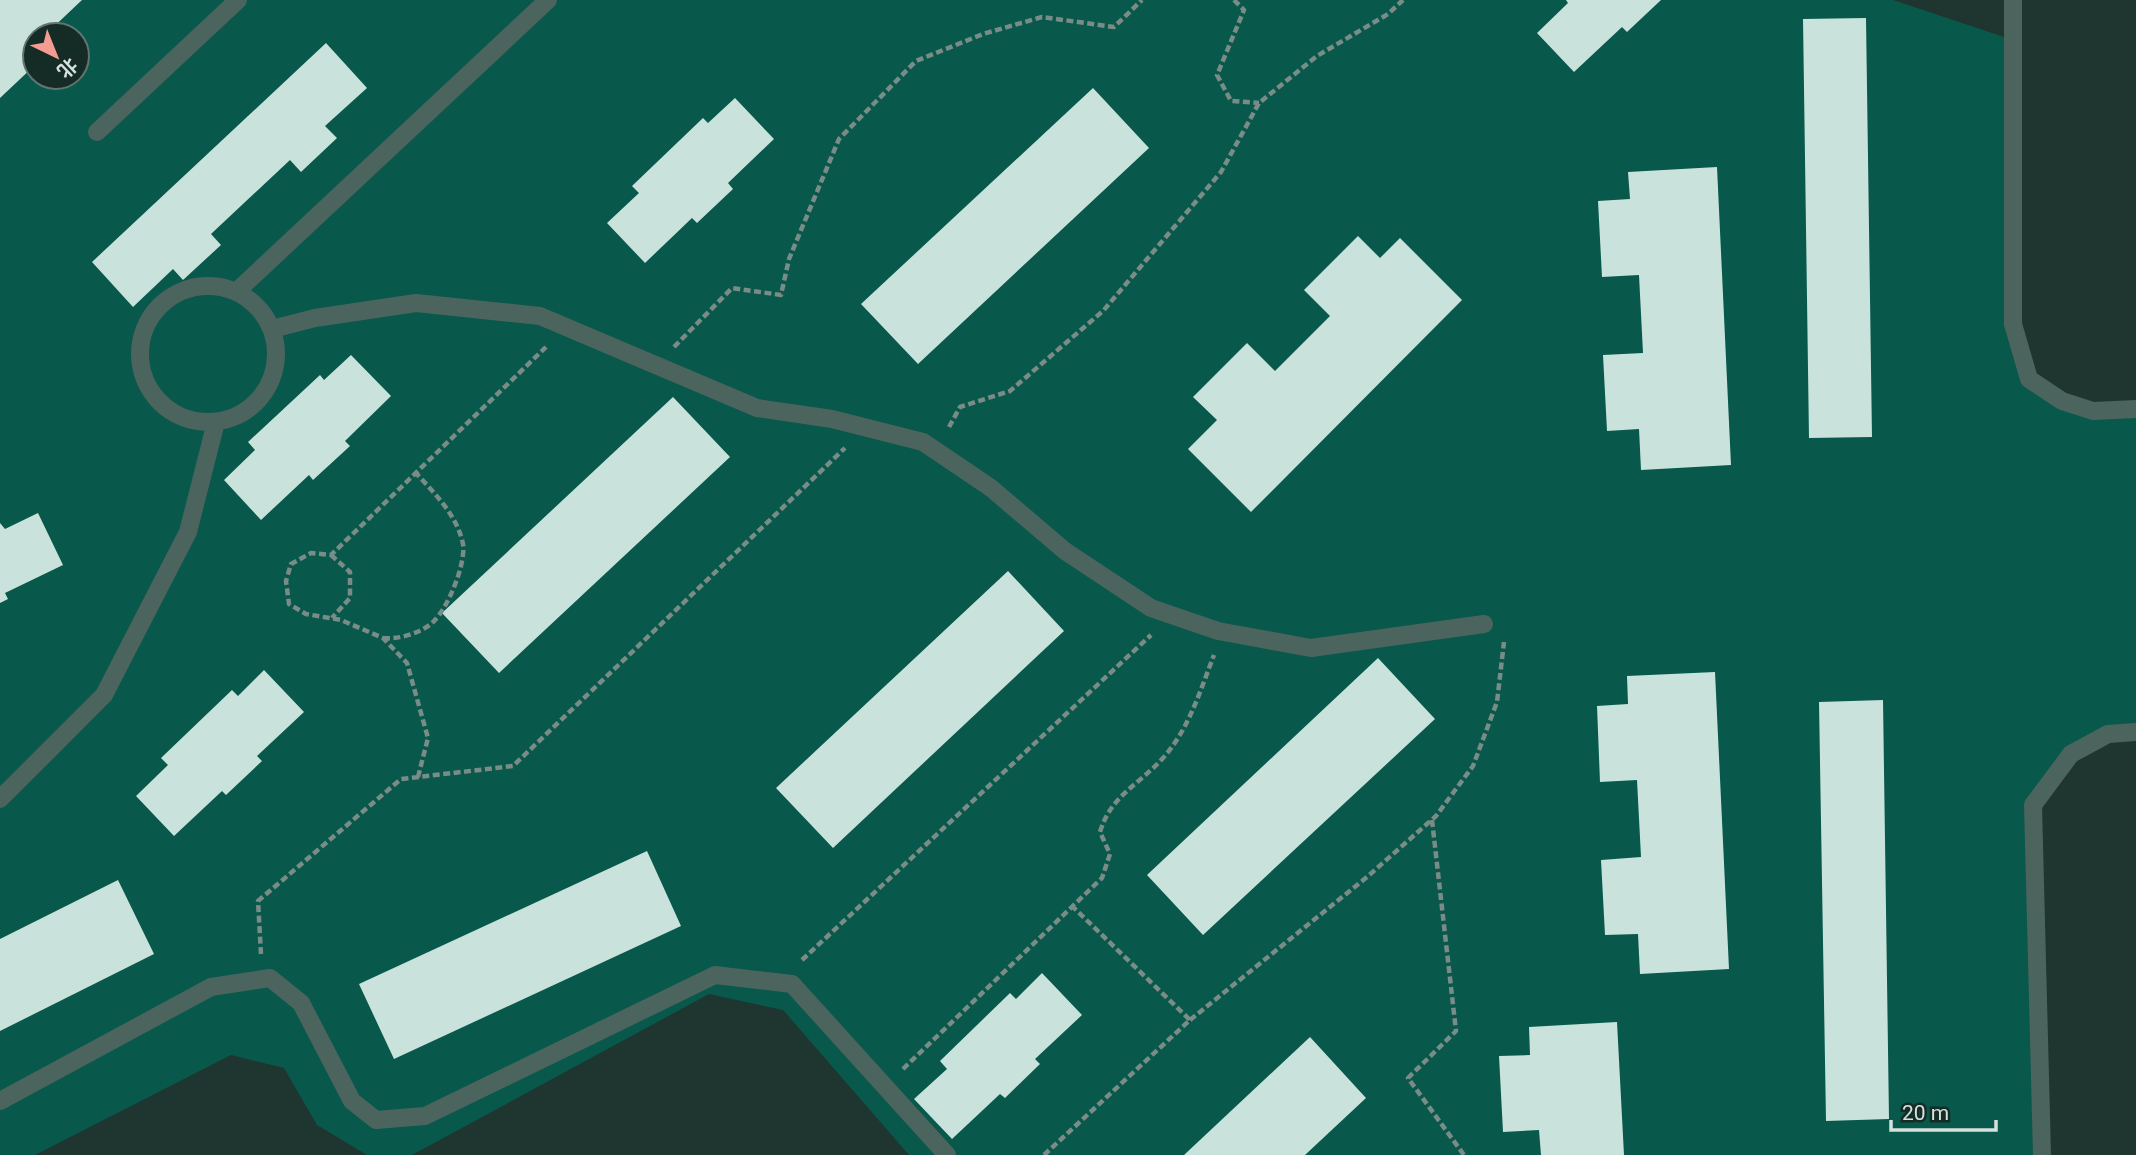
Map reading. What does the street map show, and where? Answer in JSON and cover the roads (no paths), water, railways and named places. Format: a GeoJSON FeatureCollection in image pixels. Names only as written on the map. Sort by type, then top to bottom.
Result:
{"type":"FeatureCollection","features":[{"type":"Feature","properties":{"kind":"lane"},"geometry":{"type":"LineString","coordinates":[[97,132],[238,0]]}},
{"type":"Feature","properties":{"kind":"lane"},"geometry":{"type":"LineString","coordinates":[[236,292],[548,0]]}},
{"type":"Feature","properties":{"kind":"lane"},"geometry":{"type":"LineString","coordinates":[[2013,0],[2013,324],[2029,379],[2062,401],[2094,411],[2136,409]]}},
{"type":"Feature","properties":{"kind":"lane"},"geometry":{"type":"LineString","coordinates":[[200,285],[223,287],[236,292],[261,310],[272,330],[277,352],[274,375],[263,395],[247,411],[216,422],[182,419],[162,407],[148,389],[140,368],[139,345],[146,324],[159,305],[178,292],[200,285]]}},
{"type":"Feature","properties":{"kind":"lane"},"geometry":{"type":"LineString","coordinates":[[272,330],[315,318],[416,303],[540,316],[757,408],[866,428],[923,442],[990,488],[1065,551],[1151,608],[1223,632],[1311,648],[1484,624]]}},
{"type":"Feature","properties":{"kind":"lane"},"geometry":{"type":"LineString","coordinates":[[0,799],[104,695],[188,532],[216,422]]}},
{"type":"Feature","properties":{"kind":"lane"},"geometry":{"type":"LineString","coordinates":[[2042,1155],[2033,805],[2071,754],[2108,734],[2136,732]]}},
{"type":"Feature","properties":{"kind":"lane"},"geometry":{"type":"LineString","coordinates":[[0,1101],[211,987],[270,978],[301,1003],[352,1101],[376,1119],[425,1116],[715,975],[792,984],[947,1155]]}}]}
